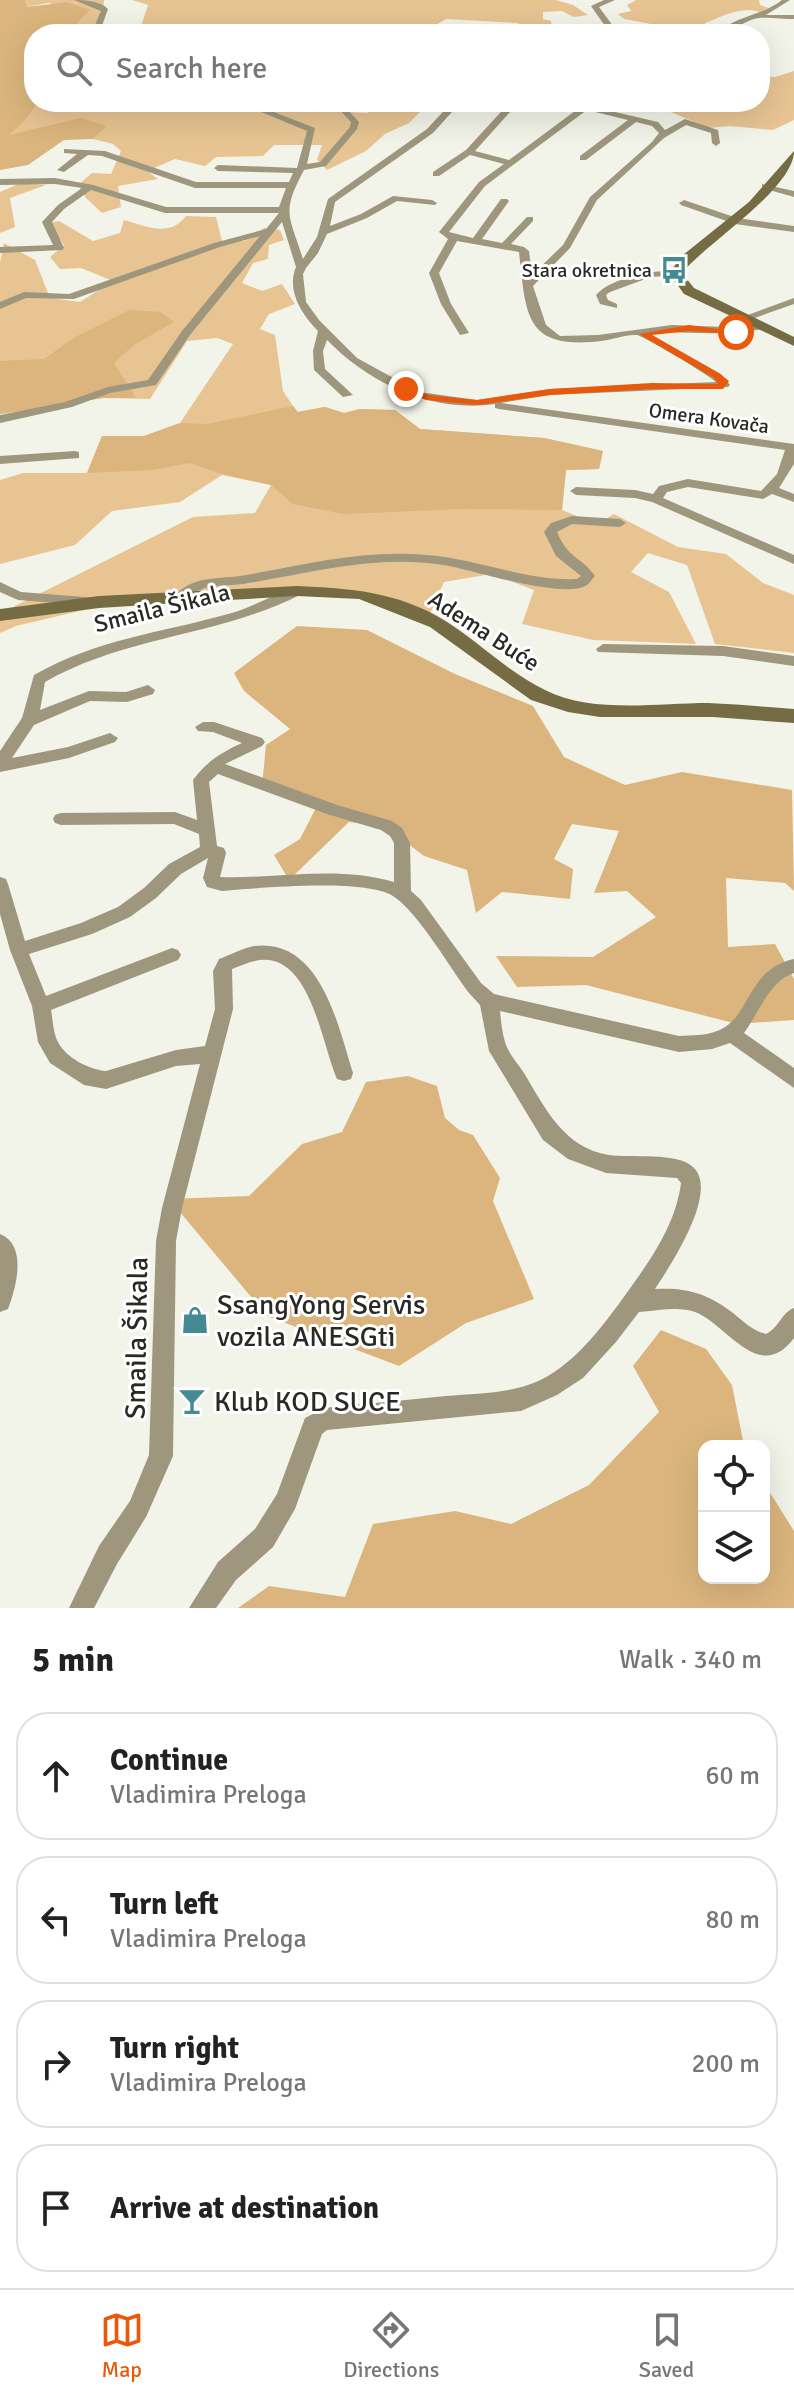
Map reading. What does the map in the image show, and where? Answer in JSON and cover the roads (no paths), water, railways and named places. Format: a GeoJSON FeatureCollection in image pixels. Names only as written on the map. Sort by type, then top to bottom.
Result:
{"type":"FeatureCollection","features":[{"type":"Feature","properties":{"kind":"street"},"geometry":{"type":"LineString","coordinates":[[78,0],[96,2],[105,11],[99,24]]}},
{"type":"Feature","properties":{"kind":"street"},"geometry":{"type":"LineString","coordinates":[[608,24],[595,6],[611,0]]}},
{"type":"Feature","properties":{"kind":"street"},"geometry":{"type":"LineString","coordinates":[[739,24],[778,8],[786,0]]}},
{"type":"Feature","properties":{"kind":"street"},"geometry":{"type":"LineString","coordinates":[[754,16],[794,17]]}},
{"type":"Feature","properties":{"kind":"street"},"geometry":{"type":"LineString","coordinates":[[0,419],[45,411],[108,390],[152,383],[186,333],[284,211],[285,197],[301,170],[312,130],[266,112]]}},
{"type":"Feature","properties":{"kind":"street"},"geometry":{"type":"LineString","coordinates":[[218,168],[301,170],[323,164],[354,127],[355,122],[346,112]]}},
{"type":"Feature","properties":{"kind":"street"},"geometry":{"type":"LineString","coordinates":[[301,267],[312,257],[324,232],[331,201],[430,131],[448,112]]}},
{"type":"Feature","properties":{"kind":"street"},"geometry":{"type":"LineString","coordinates":[[436,174],[469,152],[506,112]]}},
{"type":"Feature","properties":{"kind":"street"},"geometry":{"type":"LineString","coordinates":[[580,112],[478,188],[445,234],[524,251],[534,311],[550,336],[577,339],[643,334],[670,328],[736,332],[758,327]]}},
{"type":"Feature","properties":{"kind":"street"},"geometry":{"type":"LineString","coordinates":[[603,112],[661,128],[662,136]]}},
{"type":"Feature","properties":{"kind":"street"},"geometry":{"type":"LineString","coordinates":[[583,158],[634,120]]}},
{"type":"Feature","properties":{"kind":"street"},"geometry":{"type":"LineString","coordinates":[[528,285],[567,246],[593,199],[662,136],[685,122],[715,132],[716,143]]}},
{"type":"Feature","properties":{"kind":"street"},"geometry":{"type":"LineString","coordinates":[[67,151],[128,160],[195,185],[292,185]]}},
{"type":"Feature","properties":{"kind":"street"},"geometry":{"type":"LineString","coordinates":[[61,170],[86,152]]}},
{"type":"Feature","properties":{"kind":"street"},"geometry":{"type":"LineString","coordinates":[[469,152],[512,163]]}},
{"type":"Feature","properties":{"kind":"street"},"geometry":{"type":"LineString","coordinates":[[613,306],[604,302],[601,295],[606,290],[650,274],[675,273],[687,258],[753,204],[794,154]]}},
{"type":"Feature","properties":{"kind":"street"},"geometry":{"type":"LineString","coordinates":[[0,182],[55,181],[90,187],[165,210],[284,211]]}},
{"type":"Feature","properties":{"kind":"street"},"geometry":{"type":"LineString","coordinates":[[765,186],[794,194]]}},
{"type":"Feature","properties":{"kind":"street"},"geometry":{"type":"LineString","coordinates":[[0,250],[59,248],[47,222],[61,207],[90,187]]}},
{"type":"Feature","properties":{"kind":"street"},"geometry":{"type":"LineString","coordinates":[[324,232],[364,216],[396,198],[432,203]]}},
{"type":"Feature","properties":{"kind":"street"},"geometry":{"type":"LineString","coordinates":[[476,241],[504,201]]}},
{"type":"Feature","properties":{"kind":"street"},"geometry":{"type":"LineString","coordinates":[[684,203],[735,221],[794,229]]}},
{"type":"Feature","properties":{"kind":"street","name":"Omera Kovača"},"geometry":{"type":"LineString","coordinates":[[284,211],[301,267],[298,274],[301,302],[306,312],[353,360],[416,395],[793,448]]}},
{"type":"Feature","properties":{"kind":"street"},"geometry":{"type":"LineString","coordinates":[[505,245],[530,219]]}},
{"type":"Feature","properties":{"kind":"street"},"geometry":{"type":"LineString","coordinates":[[0,306],[24,295],[70,297],[217,245],[269,231]]}},
{"type":"Feature","properties":{"kind":"street"},"geometry":{"type":"LineString","coordinates":[[454,238],[434,273],[446,304],[464,333]]}},
{"type":"Feature","properties":{"kind":"street"},"geometry":{"type":"LineString","coordinates":[[675,273],[689,291],[794,342]]}},
{"type":"Feature","properties":{"kind":"street"},"geometry":{"type":"LineString","coordinates":[[742,319],[794,301]]}},
{"type":"Feature","properties":{"kind":"street"},"geometry":{"type":"LineString","coordinates":[[324,330],[318,351],[320,370],[347,395]]}},
{"type":"Feature","properties":{"kind":"street"},"geometry":{"type":"LineString","coordinates":[[477,403],[550,392],[724,385],[717,376],[643,334]]}},
{"type":"Feature","properties":{"kind":"street"},"geometry":{"type":"LineString","coordinates":[[656,499],[663,489],[688,483],[763,495],[772,490],[790,463],[793,448]]}},
{"type":"Feature","properties":{"kind":"street"},"geometry":{"type":"LineString","coordinates":[[0,460],[75,455]]}},
{"type":"Feature","properties":{"kind":"street"},"geometry":{"type":"LineString","coordinates":[[772,490],[794,498]]}},
{"type":"Feature","properties":{"kind":"street"},"geometry":{"type":"LineString","coordinates":[[576,491],[635,494],[656,499],[794,560]]}},
{"type":"Feature","properties":{"kind":"street"},"geometry":{"type":"LineString","coordinates":[[180,598],[189,587],[196,585],[238,580],[294,567],[417,559],[544,581],[581,583],[588,576],[582,566],[563,556],[550,532],[555,525],[567,520],[620,523]]}},
{"type":"Feature","properties":{"kind":"street","name":"Adema Buće"},"geometry":{"type":"LineString","coordinates":[[0,586],[18,596],[99,602]]}},
{"type":"Feature","properties":{"kind":"street","name":"Adema Buće"},"geometry":{"type":"LineString","coordinates":[[0,615],[99,602],[297,591],[360,594],[436,623],[538,695],[568,705],[600,710],[713,710],[794,716]]}},
{"type":"Feature","properties":{"kind":"street","name":"Smaila Šikala"},"geometry":{"type":"LineString","coordinates":[[0,763],[11,752],[34,705],[35,687],[39,679],[50,672],[98,650],[145,636],[219,622],[281,601],[297,591]]}},
{"type":"Feature","properties":{"kind":"street"},"geometry":{"type":"LineString","coordinates":[[603,649],[723,651],[794,661]]}},
{"type":"Feature","properties":{"kind":"street"},"geometry":{"type":"LineString","coordinates":[[26,722],[89,696],[127,697],[148,690]]}},
{"type":"Feature","properties":{"kind":"street"},"geometry":{"type":"LineString","coordinates":[[203,727],[214,727],[257,742],[220,760],[201,780],[209,850]]}},
{"type":"Feature","properties":{"kind":"street"},"geometry":{"type":"LineString","coordinates":[[0,763],[69,752],[110,738]]}},
{"type":"Feature","properties":{"kind":"street"},"geometry":{"type":"LineString","coordinates":[[215,768],[256,779],[333,810],[386,825],[396,832],[402,843],[403,894]]}},
{"type":"Feature","properties":{"kind":"street"},"geometry":{"type":"LineString","coordinates":[[61,819],[175,818],[206,830]]}},
{"type":"Feature","properties":{"kind":"street"},"geometry":{"type":"LineString","coordinates":[[19,950],[86,929],[124,912],[175,869],[209,850],[218,853],[211,878],[213,882],[222,884],[344,882],[390,887],[415,905],[475,988],[489,1001],[679,1044],[705,1042],[731,1034],[754,1000],[782,968],[794,966]]}},
{"type":"Feature","properties":{"kind":"street"},"geometry":{"type":"LineString","coordinates":[[0,884],[19,950],[41,1006],[47,1042],[57,1057],[91,1079],[106,1080],[176,1058],[212,1054]]}},
{"type":"Feature","properties":{"kind":"street","name":"Smaila Šikala"},"geometry":{"type":"LineString","coordinates":[[81,1608],[108,1555],[138,1509],[161,1456],[166,1241],[224,1009],[222,971],[225,964],[265,952],[290,960],[309,977],[344,1073]]}},
{"type":"Feature","properties":{"kind":"street"},"geometry":{"type":"LineString","coordinates":[[41,1006],[172,955]]}},
{"type":"Feature","properties":{"kind":"street"},"geometry":{"type":"LineString","coordinates":[[201,1608],[227,1571],[264,1538],[287,1501],[313,1426],[324,1419],[521,1400],[549,1388],[575,1370],[635,1302],[679,1230],[692,1185],[689,1175],[680,1169],[606,1164],[575,1152],[550,1134],[496,1045],[489,1001]]}},
{"type":"Feature","properties":{"kind":"street"},"geometry":{"type":"LineString","coordinates":[[731,1034],[794,1079]]}},
{"type":"Feature","properties":{"kind":"street"},"geometry":{"type":"LineString","coordinates":[[0,1244],[7,1256],[7,1283],[0,1301]]}},
{"type":"Feature","properties":{"kind":"street"},"geometry":{"type":"LineString","coordinates":[[635,1302],[685,1299],[706,1306],[755,1342],[765,1345],[775,1343],[794,1319]]}},
{"type":"Feature","properties":{"kind":"place","name":"Stara okretnica"},"geometry":{"type":"Point","coordinates":[674,270]}},
{"type":"Feature","properties":{"kind":"place","name":"SsangYong Servis vozila ANESGti"},"geometry":{"type":"Point","coordinates":[195,1320]}},
{"type":"Feature","properties":{"kind":"place","name":"Klub KOD SUCE"},"geometry":{"type":"Point","coordinates":[192,1401]}}]}
